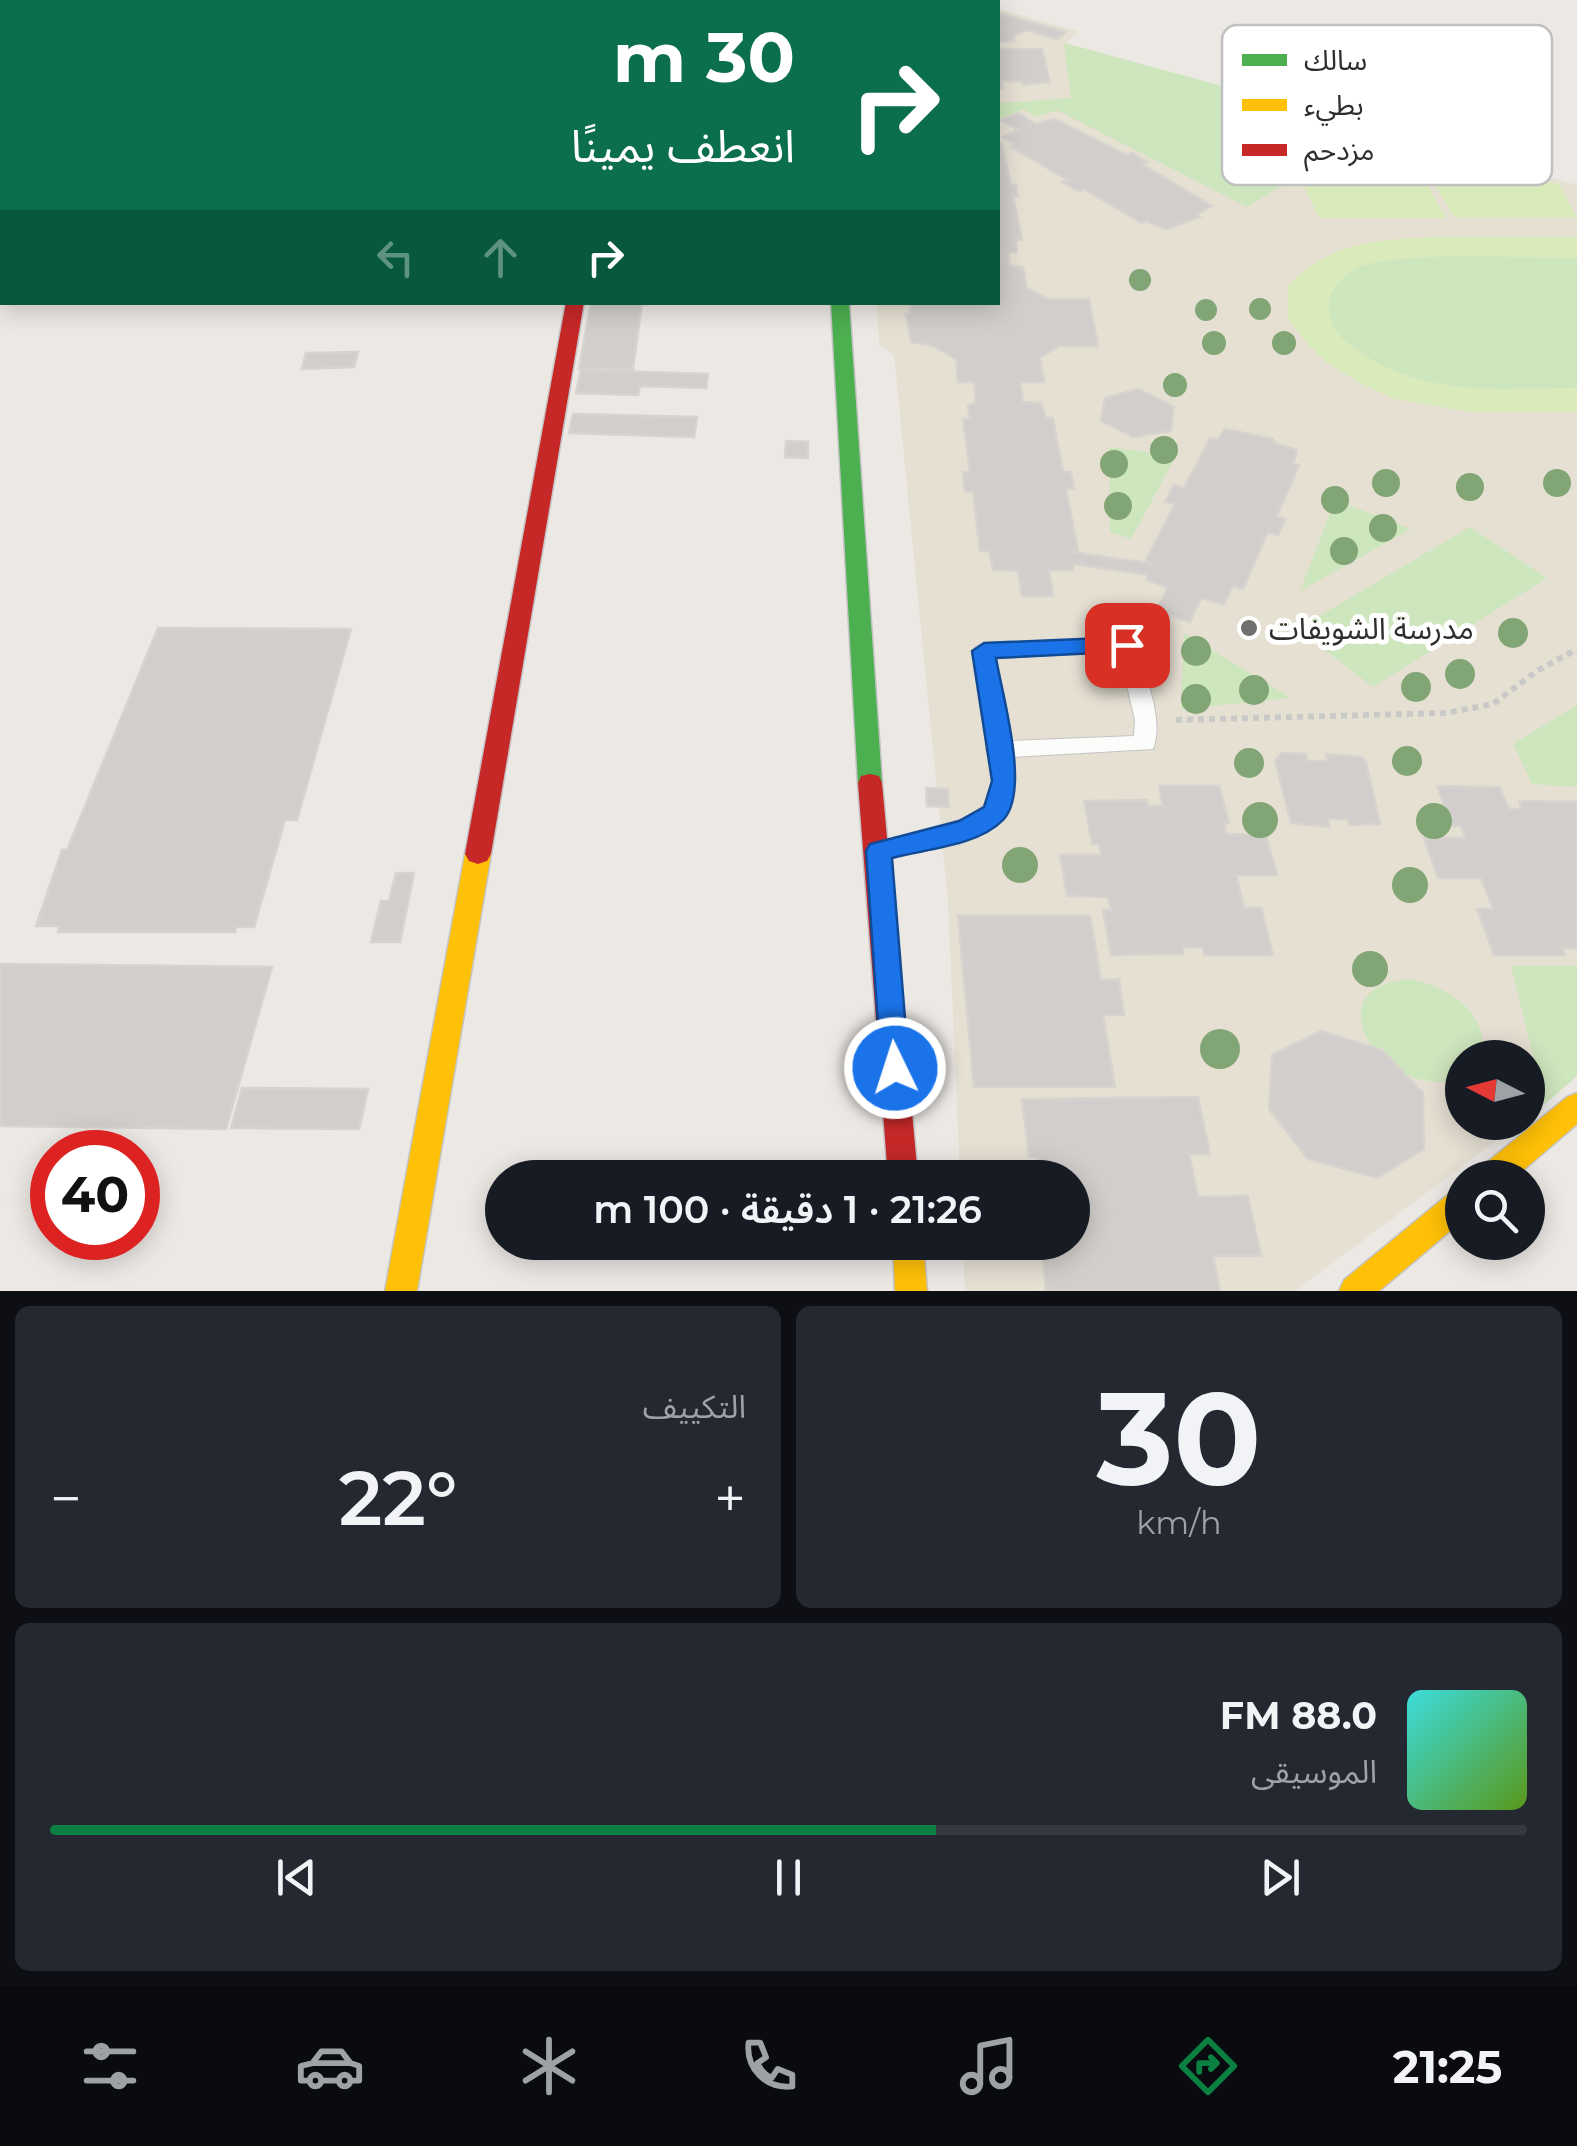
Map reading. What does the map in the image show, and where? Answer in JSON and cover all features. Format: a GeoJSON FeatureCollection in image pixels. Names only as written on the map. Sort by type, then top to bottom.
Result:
{"type":"FeatureCollection","features":[{"type":"Feature","properties":{"kind":"street"},"geometry":{"type":"LineString","coordinates":[[401,1291],[574,305]]}},
{"type":"Feature","properties":{"kind":"street"},"geometry":{"type":"LineString","coordinates":[[840,305],[860,663],[879,851],[902,1160]]}},
{"type":"Feature","properties":{"kind":"street"},"geometry":{"type":"LineString","coordinates":[[1512,1160],[1577,1106]]}},
{"type":"Feature","properties":{"kind":"street"},"geometry":{"type":"LineString","coordinates":[[1356,1291],[1445,1216]]}},
{"type":"Feature","properties":{"kind":"street"},"geometry":{"type":"LineString","coordinates":[[909,1260],[912,1291]]}},
{"type":"Feature","properties":{"kind":"lane"},"geometry":{"type":"LineString","coordinates":[[879,851],[966,829],[994,812],[1005,781],[997,750],[984,651],[1127,645],[1145,720],[1145,743],[997,750]]}},
{"type":"Feature","properties":{"kind":"path"},"geometry":{"type":"LineString","coordinates":[[1145,720],[1446,713],[1494,704],[1537,671],[1577,649]]}},
{"type":"Feature","properties":{"kind":"shaded area","name":"مدرسة الشويفات"},"geometry":{"type":"Polygon","coordinates":[[[1000,10],[1079,31],[1066,43],[1222,86],[1222,185],[1552,185],[1552,178],[1577,185],[1577,1076],[1545,1103],[1545,1040],[1445,1040],[1445,1140],[1497,1140],[1470,1160],[1445,1160],[1445,1179],[1295,1291],[965,1291],[964,1260],[1090,1260],[1090,1160],[959,1160],[948,901],[894,355],[879,344],[877,305],[1000,305],[1000,10]]]}},
{"type":"Feature","properties":{"kind":"green space"},"geometry":{"type":"Polygon","coordinates":[[[1064,43],[1222,86],[1222,185],[1283,185],[1247,207],[1057,110],[1037,117],[1023,109],[1000,119],[1000,103],[1071,98],[1064,43]]]}},
{"type":"Feature","properties":{"kind":"green space"},"geometry":{"type":"Polygon","coordinates":[[[1558,183],[1577,217],[1454,217],[1435,185],[1558,183]]]}},
{"type":"Feature","properties":{"kind":"green space"},"geometry":{"type":"Polygon","coordinates":[[[1303,185],[1428,185],[1446,218],[1319,218],[1303,185]]]}},
{"type":"Feature","properties":{"kind":"green space"},"geometry":{"type":"Polygon","coordinates":[[[1431,237],[1577,237],[1577,258],[1429,257],[1374,262],[1350,272],[1331,294],[1330,316],[1338,334],[1357,350],[1413,378],[1467,388],[1577,388],[1577,412],[1471,412],[1394,399],[1326,362],[1288,319],[1288,286],[1320,260],[1371,242],[1431,237]]]}},
{"type":"Feature","properties":{"kind":"green space"},"geometry":{"type":"Polygon","coordinates":[[[1429,257],[1577,258],[1577,388],[1494,389],[1413,378],[1352,346],[1338,334],[1330,316],[1329,301],[1339,282],[1357,268],[1374,262],[1429,257]]]}},
{"type":"Feature","properties":{"kind":"green space"},"geometry":{"type":"Polygon","coordinates":[[[1109,447],[1176,456],[1131,539],[1110,532],[1109,447]]]}},
{"type":"Feature","properties":{"kind":"green space"},"geometry":{"type":"Polygon","coordinates":[[[1335,500],[1411,529],[1300,591],[1335,500]]]}},
{"type":"Feature","properties":{"kind":"green space"},"geometry":{"type":"Polygon","coordinates":[[[1470,527],[1547,578],[1373,687],[1297,629],[1470,527]]]}},
{"type":"Feature","properties":{"kind":"green space"},"geometry":{"type":"Polygon","coordinates":[[[1184,633],[1291,698],[1181,709],[1184,633]]]}},
{"type":"Feature","properties":{"kind":"green space"},"geometry":{"type":"Polygon","coordinates":[[[1577,705],[1577,787],[1532,784],[1513,744],[1577,705]]]}},
{"type":"Feature","properties":{"kind":"green space"},"geometry":{"type":"Polygon","coordinates":[[[1511,966],[1577,966],[1577,1076],[1545,1104],[1545,1040],[1529,1040],[1511,966]]]}},
{"type":"Feature","properties":{"kind":"green space"},"geometry":{"type":"Polygon","coordinates":[[[1410,979],[1439,988],[1472,1014],[1483,1040],[1445,1040],[1445,1081],[1433,1082],[1406,1074],[1384,1059],[1368,1040],[1361,1020],[1364,1001],[1380,986],[1410,979]]]}},
{"type":"Feature","properties":{"kind":"building"},"geometry":{"type":"Polygon","coordinates":[[[1000,14],[1066,32],[1057,39],[1026,30],[1013,37],[1014,41],[1000,42],[1000,14]]]}},
{"type":"Feature","properties":{"kind":"building"},"geometry":{"type":"Polygon","coordinates":[[[1000,49],[1042,49],[1050,82],[1023,85],[1022,81],[1002,81],[1000,88],[1000,49]]]}},
{"type":"Feature","properties":{"kind":"building"},"geometry":{"type":"Polygon","coordinates":[[[1018,113],[1036,124],[1055,119],[1126,155],[1132,153],[1147,162],[1142,164],[1212,206],[1196,215],[1200,217],[1166,229],[1147,221],[1142,223],[1084,189],[1078,191],[1062,182],[1068,180],[1011,147],[1015,145],[1003,137],[1018,130],[1001,120],[1018,113]]]}},
{"type":"Feature","properties":{"kind":"building"},"geometry":{"type":"Polygon","coordinates":[[[1002,144],[1011,185],[1016,185],[1018,196],[1013,196],[1022,240],[1016,240],[1017,252],[1008,253],[1010,266],[1023,267],[1027,288],[1048,299],[1089,299],[1098,346],[1059,346],[1040,358],[1044,382],[1020,382],[1023,402],[1041,403],[1046,418],[1053,418],[1063,472],[1071,472],[1074,489],[1066,489],[1078,551],[1072,552],[1154,564],[1146,560],[1175,504],[1165,502],[1174,485],[1184,488],[1210,438],[1217,440],[1225,429],[1273,439],[1274,443],[1297,450],[1293,463],[1299,465],[1277,516],[1285,519],[1278,535],[1268,532],[1243,589],[1233,586],[1224,604],[1201,598],[1190,622],[1156,611],[1168,587],[1147,580],[1148,575],[1074,564],[1073,570],[1049,570],[1053,596],[1022,596],[1018,571],[993,570],[989,551],[980,551],[973,492],[965,492],[963,472],[970,472],[963,419],[970,419],[968,406],[976,402],[974,382],[958,382],[956,359],[933,346],[911,342],[906,314],[910,314],[910,305],[1000,305],[1002,144]]]}},
{"type":"Feature","properties":{"kind":"building"},"geometry":{"type":"Polygon","coordinates":[[[590,305],[642,305],[633,369],[579,369],[590,305]]]}},
{"type":"Feature","properties":{"kind":"building"},"geometry":{"type":"Polygon","coordinates":[[[358,352],[354,367],[302,369],[306,353],[358,352]]]}},
{"type":"Feature","properties":{"kind":"building"},"geometry":{"type":"Polygon","coordinates":[[[581,370],[708,374],[706,388],[640,386],[638,395],[576,393],[581,370]]]}},
{"type":"Feature","properties":{"kind":"building"},"geometry":{"type":"Polygon","coordinates":[[[1138,389],[1174,407],[1171,431],[1133,437],[1101,421],[1105,398],[1138,389]]]}},
{"type":"Feature","properties":{"kind":"building"},"geometry":{"type":"Polygon","coordinates":[[[573,414],[697,417],[694,437],[569,433],[573,414]]]}},
{"type":"Feature","properties":{"kind":"building"},"geometry":{"type":"Polygon","coordinates":[[[786,441],[808,442],[808,458],[785,457],[786,441]]]}},
{"type":"Feature","properties":{"kind":"building"},"geometry":{"type":"Polygon","coordinates":[[[158,628],[351,629],[297,820],[285,820],[254,927],[236,927],[235,932],[58,932],[60,926],[36,926],[62,850],[67,850],[158,628]]]}},
{"type":"Feature","properties":{"kind":"building"},"geometry":{"type":"Polygon","coordinates":[[[1282,753],[1306,754],[1307,761],[1327,761],[1326,754],[1361,757],[1366,762],[1380,824],[1349,825],[1348,819],[1328,819],[1330,827],[1291,823],[1275,760],[1282,753]]]}},
{"type":"Feature","properties":{"kind":"building"},"geometry":{"type":"Polygon","coordinates":[[[1159,786],[1219,786],[1229,823],[1224,823],[1226,834],[1266,835],[1277,875],[1236,875],[1244,908],[1261,908],[1273,955],[1204,955],[1203,947],[1183,947],[1183,954],[1111,955],[1103,910],[1111,910],[1108,897],[1067,896],[1060,855],[1101,855],[1099,844],[1092,844],[1084,801],[1147,800],[1148,806],[1163,806],[1159,786]]]}},
{"type":"Feature","properties":{"kind":"building"},"geometry":{"type":"Polygon","coordinates":[[[1437,786],[1499,787],[1509,809],[1522,809],[1519,801],[1577,802],[1577,948],[1562,948],[1565,955],[1494,955],[1477,909],[1493,909],[1481,878],[1438,878],[1424,838],[1465,838],[1461,826],[1452,826],[1437,786]]]}},
{"type":"Feature","properties":{"kind":"building"},"geometry":{"type":"Polygon","coordinates":[[[926,788],[948,789],[949,807],[927,806],[926,788]]]}},
{"type":"Feature","properties":{"kind":"building"},"geometry":{"type":"Polygon","coordinates":[[[396,873],[414,873],[400,942],[371,942],[381,901],[389,901],[396,873]]]}},
{"type":"Feature","properties":{"kind":"building"},"geometry":{"type":"Polygon","coordinates":[[[958,916],[1090,916],[1101,980],[1119,979],[1124,1015],[1103,1015],[1115,1087],[974,1087],[958,916]]]}},
{"type":"Feature","properties":{"kind":"building"},"geometry":{"type":"Polygon","coordinates":[[[0,964],[272,967],[226,1129],[0,1126],[0,964]]]}},
{"type":"Feature","properties":{"kind":"building"},"geometry":{"type":"Polygon","coordinates":[[[1321,1031],[1382,1050],[1423,1093],[1424,1149],[1377,1178],[1308,1159],[1269,1109],[1272,1055],[1321,1031]]]}},
{"type":"Feature","properties":{"kind":"building"},"geometry":{"type":"Polygon","coordinates":[[[242,1088],[368,1089],[359,1129],[231,1128],[242,1088]]]}},
{"type":"Feature","properties":{"kind":"building"},"geometry":{"type":"Polygon","coordinates":[[[1198,1097],[1210,1154],[1189,1154],[1198,1197],[1248,1196],[1261,1256],[1213,1256],[1220,1291],[1046,1291],[1043,1260],[1090,1260],[1090,1160],[1029,1157],[1022,1099],[1198,1097]]]}},
{"type":"Feature","properties":{"kind":"traffic: fast"},"geometry":{"type":"LineString","coordinates":[[840,305],[870,783]]}},
{"type":"Feature","properties":{"kind":"traffic: slow"},"geometry":{"type":"LineString","coordinates":[[401,1291],[478,854]]}},
{"type":"Feature","properties":{"kind":"traffic: slow"},"geometry":{"type":"LineString","coordinates":[[1512,1160],[1577,1106]]}},
{"type":"Feature","properties":{"kind":"traffic: slow"},"geometry":{"type":"LineString","coordinates":[[1355,1291],[1445,1216]]}},
{"type":"Feature","properties":{"kind":"traffic: slow"},"geometry":{"type":"LineString","coordinates":[[909,1260],[911,1291]]}},
{"type":"Feature","properties":{"kind":"traffic: jam"},"geometry":{"type":"LineString","coordinates":[[478,854],[574,305]]}},
{"type":"Feature","properties":{"kind":"traffic: jam"},"geometry":{"type":"LineString","coordinates":[[870,783],[901,1160]]}},
{"type":"Feature","properties":{"kind":"place","name":"مدرسة الشويفات"},"geometry":{"type":"Point","coordinates":[1249,628]}},
{"type":"Feature","properties":{"kind":"route"},"geometry":{"type":"LineString","coordinates":[[895,1068],[879,851],[966,829],[994,812],[1005,781],[984,651],[1127,645]]}}]}
